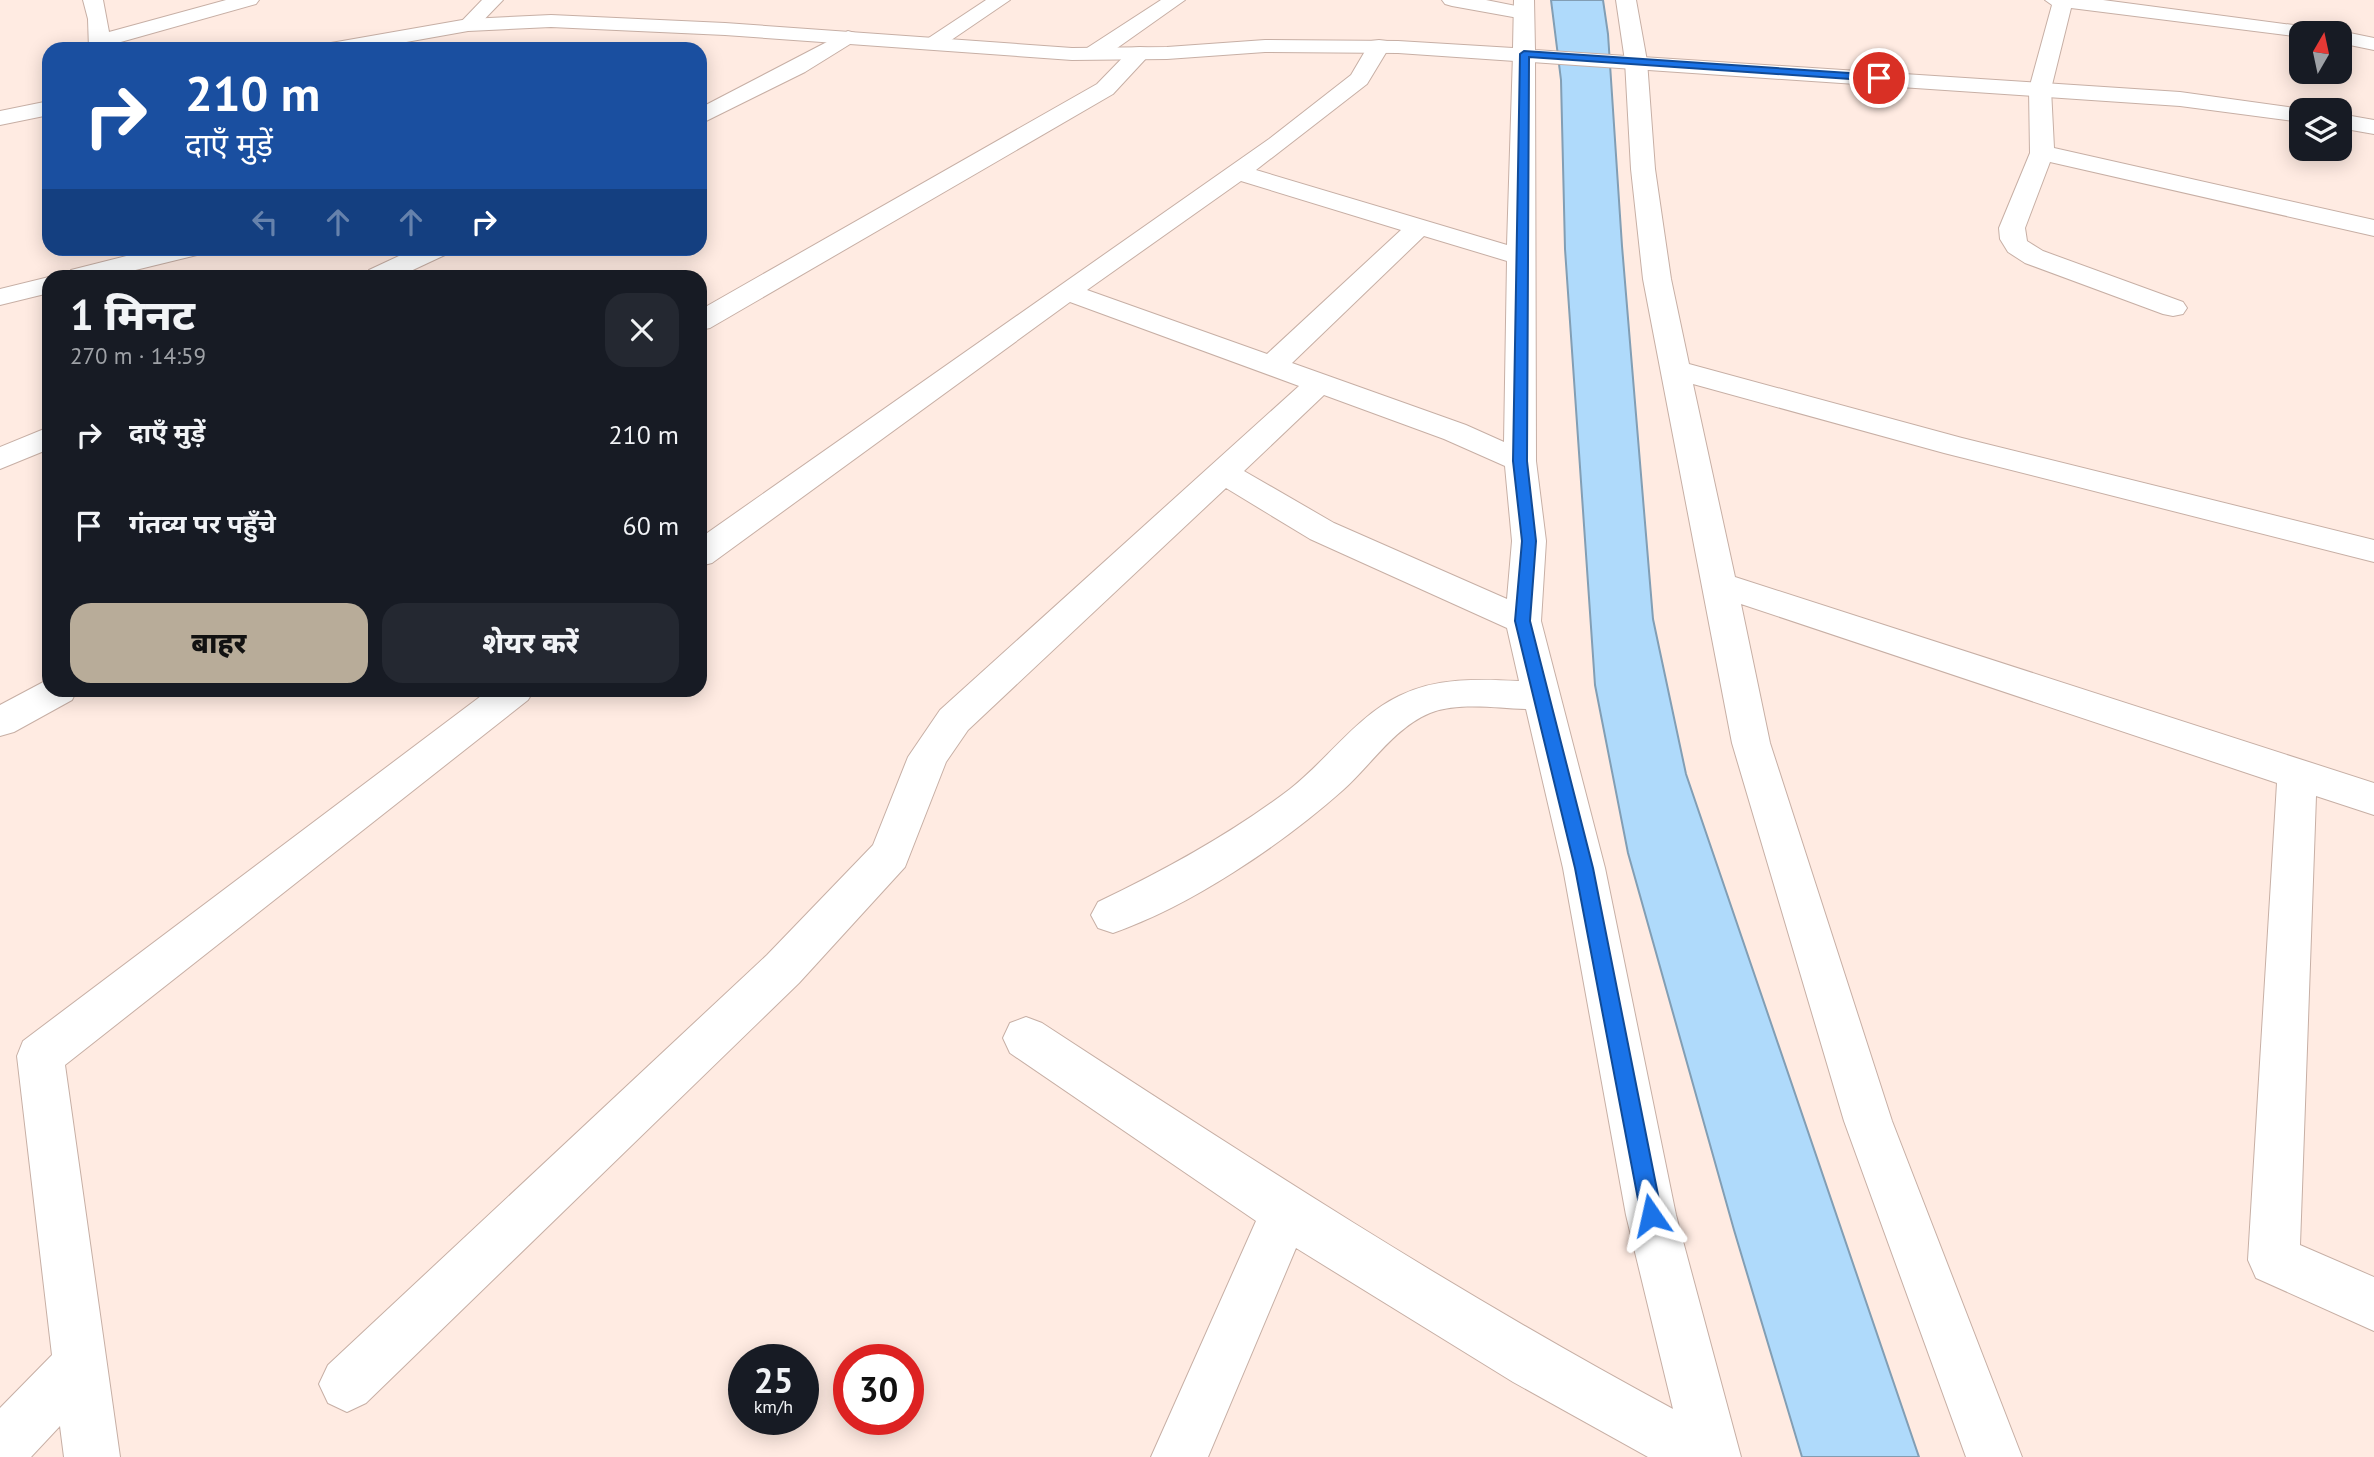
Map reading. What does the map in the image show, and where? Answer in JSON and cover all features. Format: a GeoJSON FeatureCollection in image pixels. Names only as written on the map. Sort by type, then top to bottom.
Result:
{"type":"FeatureCollection","features":[{"type":"Feature","properties":{"kind":"street"},"geometry":{"type":"LineString","coordinates":[[93,0],[100,42]]}},
{"type":"Feature","properties":{"kind":"street"},"geometry":{"type":"LineString","coordinates":[[110,42],[249,0]]}},
{"type":"Feature","properties":{"kind":"street"},"geometry":{"type":"LineString","coordinates":[[468,25],[493,0]]}},
{"type":"Feature","properties":{"kind":"street"},"geometry":{"type":"LineString","coordinates":[[934,43],[1000,0]]}},
{"type":"Feature","properties":{"kind":"street"},"geometry":{"type":"LineString","coordinates":[[1095,54],[1175,0]]}},
{"type":"Feature","properties":{"kind":"street"},"geometry":{"type":"LineString","coordinates":[[1452,0],[1524,7],[1533,55],[1520,257],[1520,461],[1529,541],[1523,621],[1584,868],[1651,1215],[1713,1457]]}},
{"type":"Feature","properties":{"kind":"street"},"geometry":{"type":"LineString","coordinates":[[1626,0],[1626,61],[1657,279],[1751,743],[1868,1121],[1994,1457]]}},
{"type":"Feature","properties":{"kind":"street"},"geometry":{"type":"LineString","coordinates":[[2173,308],[2020,250],[2012,236],[2012,228],[2042,153],[2040,89],[2060,0],[2289,30]]}},
{"type":"Feature","properties":{"kind":"street"},"geometry":{"type":"LineString","coordinates":[[388,42],[468,25],[551,21],[1095,54],[1265,46],[1379,47],[2180,99],[2289,113]]}},
{"type":"Feature","properties":{"kind":"street"},"geometry":{"type":"LineString","coordinates":[[707,113],[848,37]]}},
{"type":"Feature","properties":{"kind":"street"},"geometry":{"type":"LineString","coordinates":[[2352,39],[2374,44]]}},
{"type":"Feature","properties":{"kind":"street"},"geometry":{"type":"LineString","coordinates":[[707,550],[1277,144],[1359,79],[1379,47]]}},
{"type":"Feature","properties":{"kind":"street"},"geometry":{"type":"LineString","coordinates":[[707,318],[1105,89],[1140,53]]}},
{"type":"Feature","properties":{"kind":"street"},"geometry":{"type":"LineString","coordinates":[[0,118],[42,109]]}},
{"type":"Feature","properties":{"kind":"street"},"geometry":{"type":"LineString","coordinates":[[2352,123],[2374,127]]}},
{"type":"Feature","properties":{"kind":"street"},"geometry":{"type":"LineString","coordinates":[[2042,153],[2374,228]]}},
{"type":"Feature","properties":{"kind":"street"},"geometry":{"type":"LineString","coordinates":[[1237,172],[1520,257]]}},
{"type":"Feature","properties":{"kind":"street"},"geometry":{"type":"LineString","coordinates":[[1272,366],[1420,226]]}},
{"type":"Feature","properties":{"kind":"street"},"geometry":{"type":"LineString","coordinates":[[89,269],[153,256]]}},
{"type":"Feature","properties":{"kind":"street"},"geometry":{"type":"LineString","coordinates":[[390,264],[414,256]]}},
{"type":"Feature","properties":{"kind":"street"},"geometry":{"type":"LineString","coordinates":[[0,297],[42,287]]}},
{"type":"Feature","properties":{"kind":"street"},"geometry":{"type":"LineString","coordinates":[[1067,292],[1455,432],[1520,461]]}},
{"type":"Feature","properties":{"kind":"street"},"geometry":{"type":"LineString","coordinates":[[1676,370],[1955,446],[2374,551]]}},
{"type":"Feature","properties":{"kind":"street"},"geometry":{"type":"LineString","coordinates":[[347,1384],[783,969],[890,855],[928,757],[954,720],[1320,383]]}},
{"type":"Feature","properties":{"kind":"street"},"geometry":{"type":"LineString","coordinates":[[0,460],[42,441]]}},
{"type":"Feature","properties":{"kind":"street"},"geometry":{"type":"LineString","coordinates":[[1224,473],[1322,531],[1523,621]]}},
{"type":"Feature","properties":{"kind":"street"},"geometry":{"type":"LineString","coordinates":[[1718,584],[2374,799]]}},
{"type":"Feature","properties":{"kind":"street"},"geometry":{"type":"LineString","coordinates":[[1112,915],[1173,887],[1256,834],[1330,779],[1381,727],[1407,708],[1429,699],[1541,695]]}},
{"type":"Feature","properties":{"kind":"street"},"geometry":{"type":"LineString","coordinates":[[0,722],[46,697]]}},
{"type":"Feature","properties":{"kind":"street"},"geometry":{"type":"LineString","coordinates":[[92,1457],[40,1056],[506,697]]}},
{"type":"Feature","properties":{"kind":"street"},"geometry":{"type":"LineString","coordinates":[[2297,773],[2274,1259],[2374,1304]]}},
{"type":"Feature","properties":{"kind":"street"},"geometry":{"type":"LineString","coordinates":[[1026,1038],[1286,1212],[1532,1363],[1704,1457]]}},
{"type":"Feature","properties":{"kind":"street"},"geometry":{"type":"LineString","coordinates":[[1179,1457],[1286,1212]]}},
{"type":"Feature","properties":{"kind":"street"},"geometry":{"type":"LineString","coordinates":[[0,1449],[80,1364]]}},
{"type":"Feature","properties":{"kind":"water"},"geometry":{"type":"Polygon","coordinates":[[[1551,0],[1603,0],[1608,34],[1622,246],[1653,619],[1686,774],[1919,1457],[1802,1457],[1734,1230],[1628,853],[1595,685],[1565,249],[1561,80],[1551,0]]]}},
{"type":"Feature","properties":{"kind":"route"},"geometry":{"type":"LineString","coordinates":[[1651,1215],[1584,868],[1523,621],[1529,541],[1520,461],[1524,54],[1879,78]]}}]}
